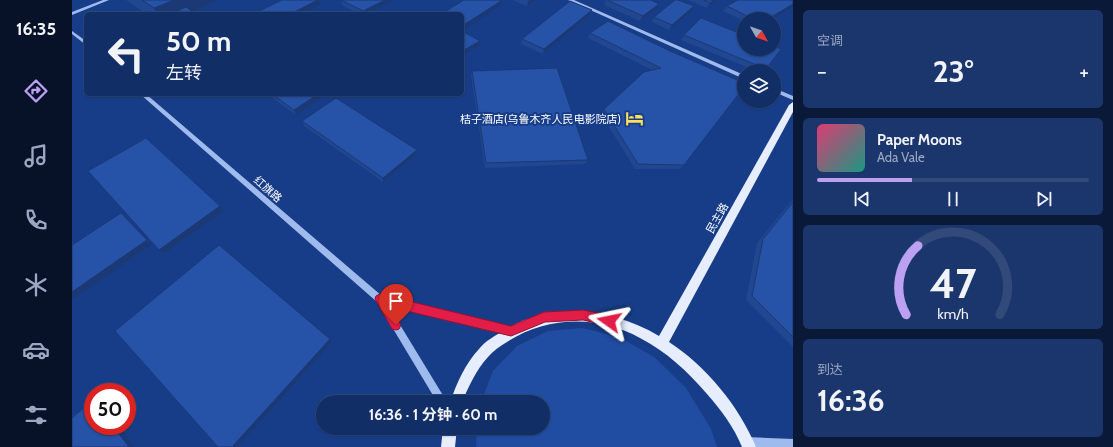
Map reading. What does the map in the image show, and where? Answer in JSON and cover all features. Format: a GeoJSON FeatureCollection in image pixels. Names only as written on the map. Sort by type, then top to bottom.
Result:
{"type":"FeatureCollection","features":[{"type":"Feature","properties":{"kind":"main road","name":"民主路"},"geometry":{"type":"LineString","coordinates":[[662,343],[793,105]]}},
{"type":"Feature","properties":{"kind":"main road"},"geometry":{"type":"LineString","coordinates":[[459,395],[464,380],[485,352],[511,331],[544,317],[583,315],[622,323],[662,343],[694,369],[723,402],[748,444]]}},
{"type":"Feature","properties":{"kind":"main road"},"geometry":{"type":"LineString","coordinates":[[448,447],[449,435]]}},
{"type":"Feature","properties":{"kind":"street"},"geometry":{"type":"LineString","coordinates":[[72,14],[107,0]]}},
{"type":"Feature","properties":{"kind":"street"},"geometry":{"type":"LineString","coordinates":[[570,0],[737,74]]}},
{"type":"Feature","properties":{"kind":"street"},"geometry":{"type":"LineString","coordinates":[[72,32],[84,42]]}},
{"type":"Feature","properties":{"kind":"street"},"geometry":{"type":"LineString","coordinates":[[781,93],[793,98]]}},
{"type":"Feature","properties":{"kind":"street","name":"红旗路"},"geometry":{"type":"LineString","coordinates":[[145,96],[380,299]]}},
{"type":"Feature","properties":{"kind":"street"},"geometry":{"type":"LineString","coordinates":[[380,299],[511,331]]}},
{"type":"Feature","properties":{"kind":"street"},"geometry":{"type":"LineString","coordinates":[[380,299],[438,395]]}},
{"type":"Feature","properties":{"kind":"street"},"geometry":{"type":"LineString","coordinates":[[748,444],[793,444]]}},
{"type":"Feature","properties":{"kind":"shaded area"},"geometry":{"type":"Polygon","coordinates":[[[582,328],[619,337],[654,357],[686,388],[711,429],[717,447],[476,447],[477,435],[550,435],[550,395],[484,395],[493,371],[517,346],[548,331],[582,328]]]}},
{"type":"Feature","properties":{"kind":"building"},"geometry":{"type":"Polygon","coordinates":[[[142,0],[174,0],[154,8],[142,0]]]}},
{"type":"Feature","properties":{"kind":"building"},"geometry":{"type":"Polygon","coordinates":[[[282,0],[318,0],[294,12],[257,12],[282,0]]]}},
{"type":"Feature","properties":{"kind":"building"},"geometry":{"type":"Polygon","coordinates":[[[341,0],[385,0],[363,11],[341,0]]]}},
{"type":"Feature","properties":{"kind":"building"},"geometry":{"type":"Polygon","coordinates":[[[464,0],[501,1],[464,25],[464,12],[444,12],[464,0]]]}},
{"type":"Feature","properties":{"kind":"building"},"geometry":{"type":"Polygon","coordinates":[[[607,0],[651,0],[659,4],[643,16],[607,0]]]}},
{"type":"Feature","properties":{"kind":"building"},"geometry":{"type":"Polygon","coordinates":[[[675,0],[694,6],[672,25],[654,17],[675,0]]]}},
{"type":"Feature","properties":{"kind":"building"},"geometry":{"type":"Polygon","coordinates":[[[704,0],[714,0],[710,3],[704,0]]]}},
{"type":"Feature","properties":{"kind":"building"},"geometry":{"type":"Polygon","coordinates":[[[738,0],[793,0],[793,4],[780,12],[739,12],[727,6],[738,0]]]}},
{"type":"Feature","properties":{"kind":"building"},"geometry":{"type":"Polygon","coordinates":[[[570,1],[592,10],[544,49],[522,39],[570,1]]]}},
{"type":"Feature","properties":{"kind":"building"},"geometry":{"type":"Polygon","coordinates":[[[186,7],[193,12],[175,12],[186,7]]]}},
{"type":"Feature","properties":{"kind":"building"},"geometry":{"type":"Polygon","coordinates":[[[701,18],[737,32],[737,56],[776,56],[770,64],[754,64],[684,35],[701,18]]]}},
{"type":"Feature","properties":{"kind":"building"},"geometry":{"type":"Polygon","coordinates":[[[608,21],[670,51],[737,80],[737,96],[684,165],[638,164],[604,109],[644,72],[661,68],[590,33],[608,21]]]}},
{"type":"Feature","properties":{"kind":"building"},"geometry":{"type":"Polygon","coordinates":[[[464,32],[480,41],[464,50],[464,32]]]}},
{"type":"Feature","properties":{"kind":"building"},"geometry":{"type":"Polygon","coordinates":[[[557,68],[588,160],[486,163],[472,71],[557,68]]]}},
{"type":"Feature","properties":{"kind":"building"},"geometry":{"type":"Polygon","coordinates":[[[275,96],[315,96],[294,110],[275,96]]]}},
{"type":"Feature","properties":{"kind":"building"},"geometry":{"type":"Polygon","coordinates":[[[336,98],[417,150],[383,178],[302,121],[336,98]]]}},
{"type":"Feature","properties":{"kind":"building"},"geometry":{"type":"Polygon","coordinates":[[[146,138],[220,206],[159,250],[88,171],[146,138]]]}},
{"type":"Feature","properties":{"kind":"building"},"geometry":{"type":"Polygon","coordinates":[[[793,202],[793,337],[752,296],[763,239],[793,202]]]}},
{"type":"Feature","properties":{"kind":"building"},"geometry":{"type":"Polygon","coordinates":[[[121,213],[147,240],[72,292],[72,245],[121,213]]]}},
{"type":"Feature","properties":{"kind":"building"},"geometry":{"type":"Polygon","coordinates":[[[219,245],[330,339],[232,447],[218,447],[115,331],[219,245]]]}},
{"type":"Feature","properties":{"kind":"building"},"geometry":{"type":"Polygon","coordinates":[[[84,408],[84,435],[120,435],[129,447],[72,447],[72,418],[84,408]]]}},
{"type":"Feature","properties":{"kind":"place","name":"桔子酒店(乌鲁木齐人民电影院店)"},"geometry":{"type":"Point","coordinates":[634,119]}},
{"type":"Feature","properties":{"kind":"route"},"geometry":{"type":"LineString","coordinates":[[396,325],[380,299],[511,331],[544,317],[583,315],[609,321]]}}]}
